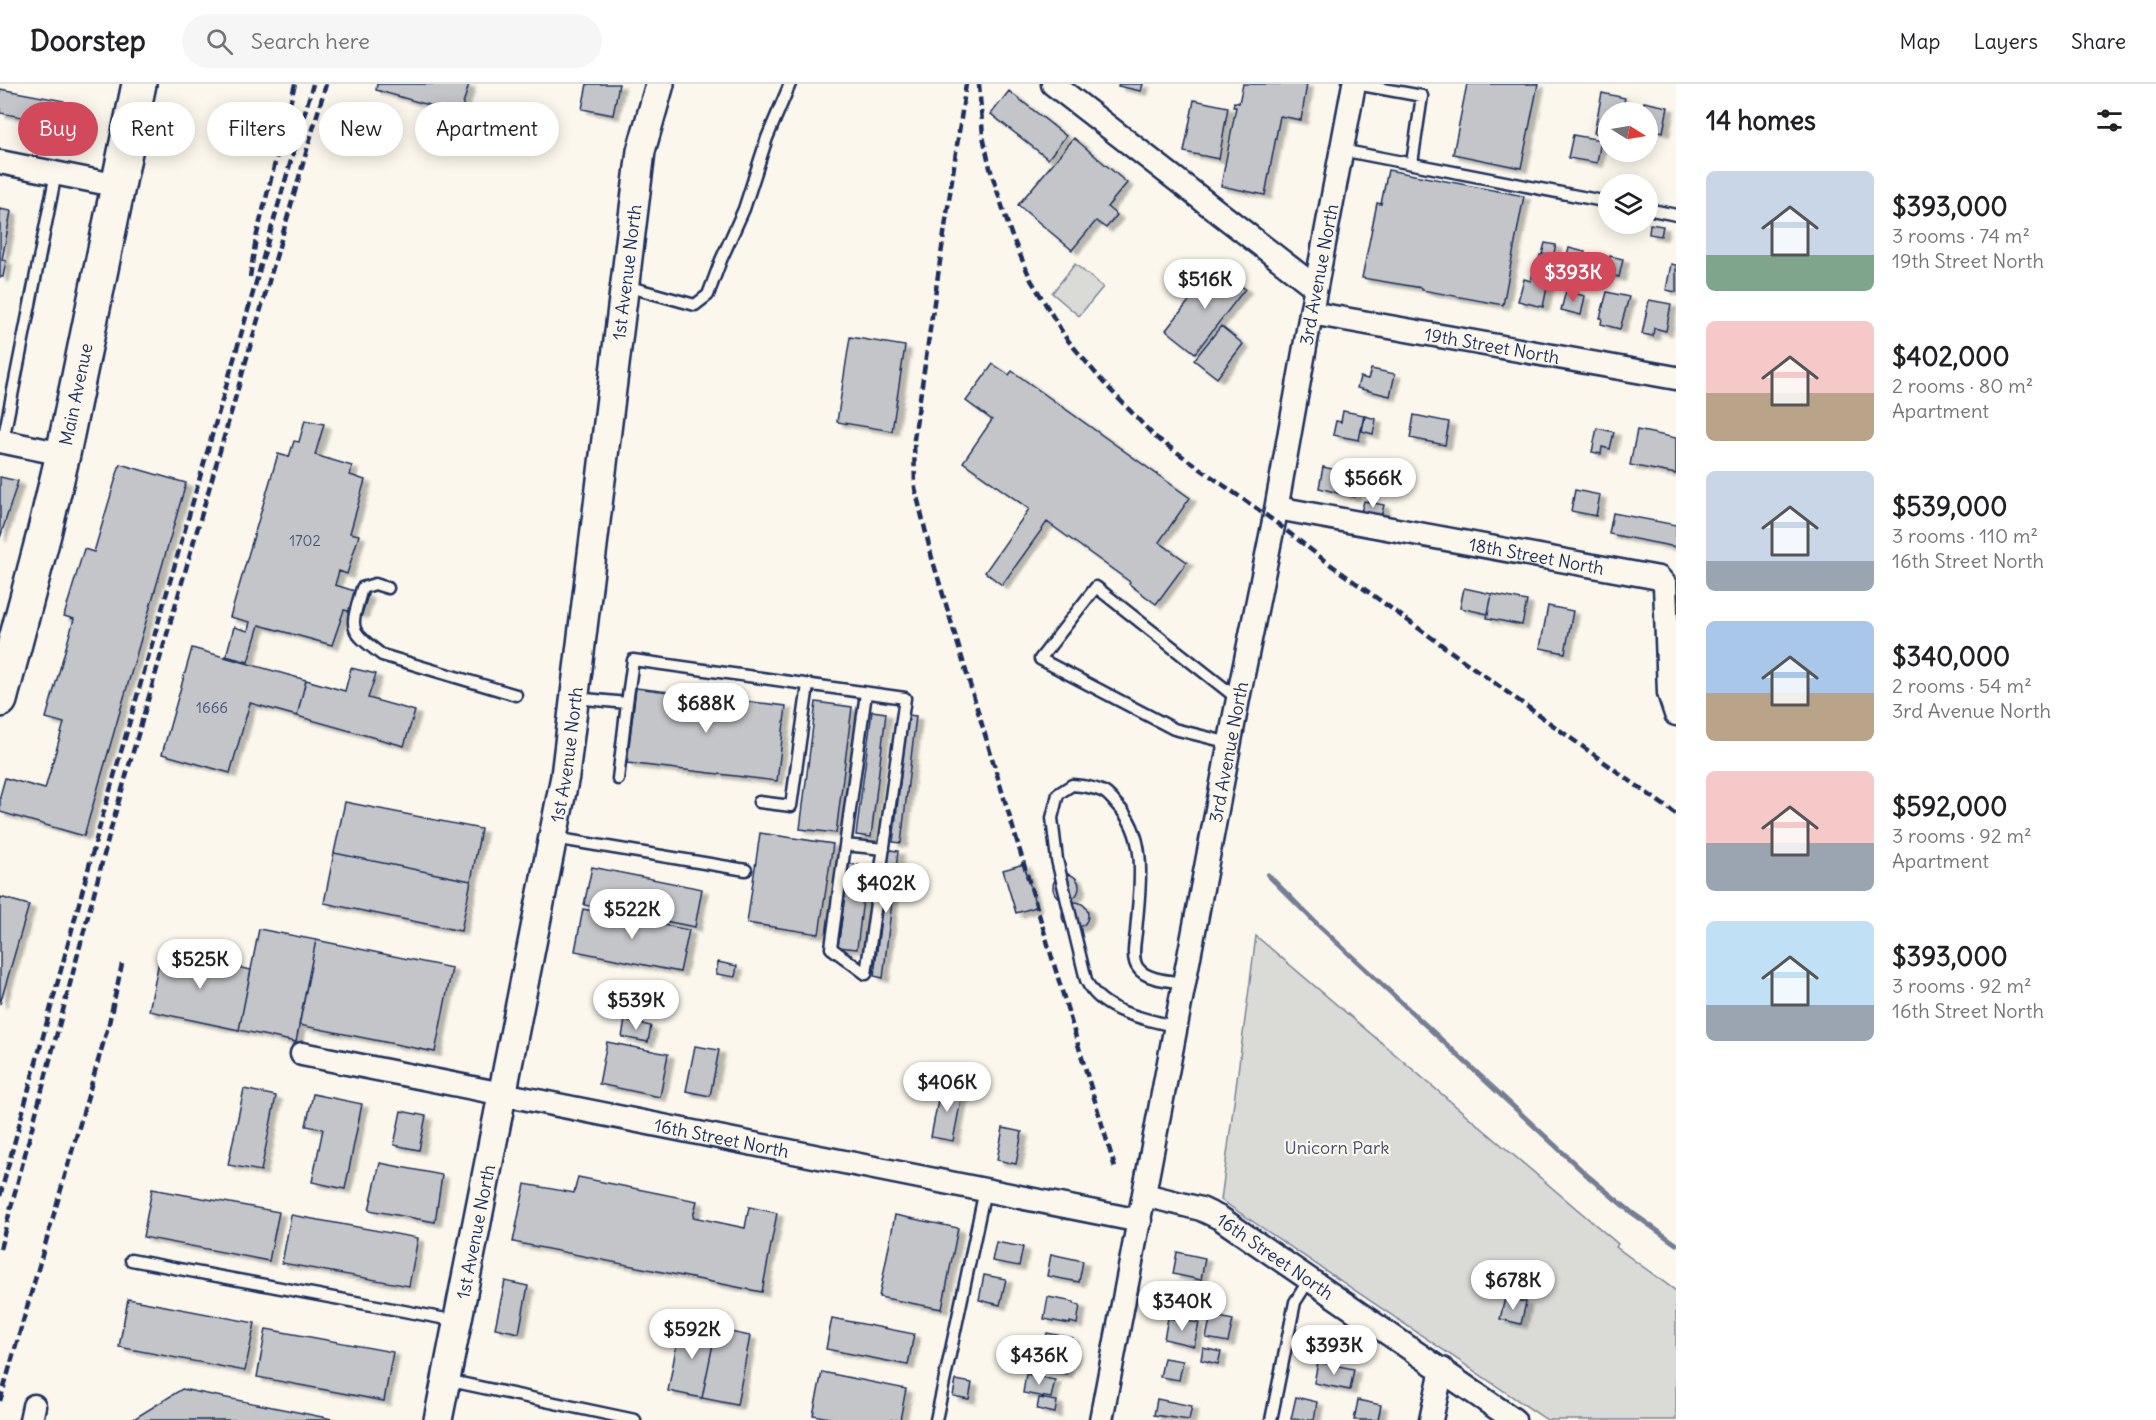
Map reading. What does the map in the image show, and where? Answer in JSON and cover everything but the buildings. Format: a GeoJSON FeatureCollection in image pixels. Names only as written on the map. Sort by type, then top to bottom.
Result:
{"type":"FeatureCollection","features":[{"type":"Feature","properties":{"kind":"main road","name":"Main Avenue"},"geometry":{"type":"LineString","coordinates":[[0,700],[63,454],[138,84]]}},
{"type":"Feature","properties":{"kind":"street","name":"1st Avenue North"},"geometry":{"type":"LineString","coordinates":[[438,1420],[565,776],[641,152],[660,84]]}},
{"type":"Feature","properties":{"kind":"street"},"geometry":{"type":"LineString","coordinates":[[1053,84],[1316,287]]}},
{"type":"Feature","properties":{"kind":"street","name":"3rd Avenue North"},"geometry":{"type":"LineString","coordinates":[[1101,1420],[1355,84]]}},
{"type":"Feature","properties":{"kind":"street"},"geometry":{"type":"LineString","coordinates":[[0,162],[119,186]]}},
{"type":"Feature","properties":{"kind":"street","name":"19th Street North"},"geometry":{"type":"LineString","coordinates":[[1311,313],[1676,378]]}},
{"type":"Feature","properties":{"kind":"street"},"geometry":{"type":"LineString","coordinates":[[2,441],[63,454]]}},
{"type":"Feature","properties":{"kind":"street","name":"18th Street North"},"geometry":{"type":"LineString","coordinates":[[1276,508],[1659,578],[1665,585],[1669,693],[1676,714]]}},
{"type":"Feature","properties":{"kind":"street","name":"16th Street North"},"geometry":{"type":"LineString","coordinates":[[302,1054],[1140,1221]]}},
{"type":"Feature","properties":{"kind":"street","name":"16th Street North"},"geometry":{"type":"LineString","coordinates":[[1145,1195],[1201,1209],[1220,1218],[1514,1420]]}},
{"type":"Feature","properties":{"kind":"street"},"geometry":{"type":"LineString","coordinates":[[1431,1420],[1442,1369]]}},
{"type":"Feature","properties":{"kind":"lane"},"geometry":{"type":"LineString","coordinates":[[625,286],[695,305],[708,295],[744,209],[766,138],[790,84]]}},
{"type":"Feature","properties":{"kind":"lane"},"geometry":{"type":"LineString","coordinates":[[1355,84],[1422,96],[1412,163]]}},
{"type":"Feature","properties":{"kind":"lane"},"geometry":{"type":"LineString","coordinates":[[1341,150],[1598,200]]}},
{"type":"Feature","properties":{"kind":"lane"},"geometry":{"type":"LineString","coordinates":[[2,441],[56,173]]}},
{"type":"Feature","properties":{"kind":"lane"},"geometry":{"type":"LineString","coordinates":[[1658,211],[1676,215]]}},
{"type":"Feature","properties":{"kind":"lane"},"geometry":{"type":"LineString","coordinates":[[388,588],[375,584],[362,588],[353,622],[356,635],[368,645],[382,655],[516,694]]}},
{"type":"Feature","properties":{"kind":"lane"},"geometry":{"type":"LineString","coordinates":[[1230,743],[1174,729],[1040,659],[1096,587],[1238,699]]}},
{"type":"Feature","properties":{"kind":"lane"},"geometry":{"type":"LineString","coordinates":[[618,779],[633,660],[905,698],[866,974],[831,948],[866,693]]}},
{"type":"Feature","properties":{"kind":"lane"},"geometry":{"type":"LineString","coordinates":[[759,802],[791,806],[808,685]]}},
{"type":"Feature","properties":{"kind":"lane"},"geometry":{"type":"LineString","coordinates":[[575,698],[627,703]]}},
{"type":"Feature","properties":{"kind":"lane"},"geometry":{"type":"LineString","coordinates":[[1176,1026],[1110,1006],[1091,991],[1086,980],[1058,860],[1052,818],[1058,794],[1072,785],[1089,787],[1105,793],[1121,809],[1133,828],[1140,874],[1134,953],[1137,967],[1144,974],[1185,983]]}},
{"type":"Feature","properties":{"kind":"lane"},"geometry":{"type":"LineString","coordinates":[[554,838],[746,870]]}},
{"type":"Feature","properties":{"kind":"lane"},"geometry":{"type":"LineString","coordinates":[[845,845],[884,849]]}},
{"type":"Feature","properties":{"kind":"lane"},"geometry":{"type":"LineString","coordinates":[[936,1420],[985,1190]]}},
{"type":"Feature","properties":{"kind":"lane"},"geometry":{"type":"LineString","coordinates":[[131,1260],[458,1321]]}},
{"type":"Feature","properties":{"kind":"lane"},"geometry":{"type":"LineString","coordinates":[[1271,1420],[1295,1302],[1309,1280]]}},
{"type":"Feature","properties":{"kind":"lane"},"geometry":{"type":"LineString","coordinates":[[446,1380],[635,1420]]}},
{"type":"Feature","properties":{"kind":"green space"},"geometry":{"type":"Polygon","coordinates":[[[1075,264],[1103,287],[1079,316],[1052,293],[1075,264]]]}},
{"type":"Feature","properties":{"kind":"green space","name":"Unicorn Park"},"geometry":{"type":"Polygon","coordinates":[[[1256,936],[1618,1244],[1616,1247],[1676,1291],[1676,1420],[1547,1420],[1221,1200],[1256,936]]]}},
{"type":"Feature","properties":{"kind":"waterway"},"geometry":{"type":"LineString","coordinates":[[1268,875],[1318,925],[1589,1177],[1631,1212],[1676,1244]]}},
{"type":"Feature","properties":{"kind":"railway"},"geometry":{"type":"LineString","coordinates":[[250,277],[256,238],[295,84]]}},
{"type":"Feature","properties":{"kind":"railway"},"geometry":{"type":"LineString","coordinates":[[0,1196],[102,818],[313,84]]}},
{"type":"Feature","properties":{"kind":"railway"},"geometry":{"type":"LineString","coordinates":[[0,1249],[113,821],[326,84]]}},
{"type":"Feature","properties":{"kind":"railway"},"geometry":{"type":"LineString","coordinates":[[966,84],[914,439],[915,488],[932,558],[1116,1171]]}},
{"type":"Feature","properties":{"kind":"railway"},"geometry":{"type":"LineString","coordinates":[[979,84],[983,136],[990,168],[1011,234],[1031,280],[1066,338],[1103,382],[1154,436],[1676,814]]}},
{"type":"Feature","properties":{"kind":"railway"},"geometry":{"type":"LineString","coordinates":[[0,1401],[109,1023],[122,964]]}}]}
